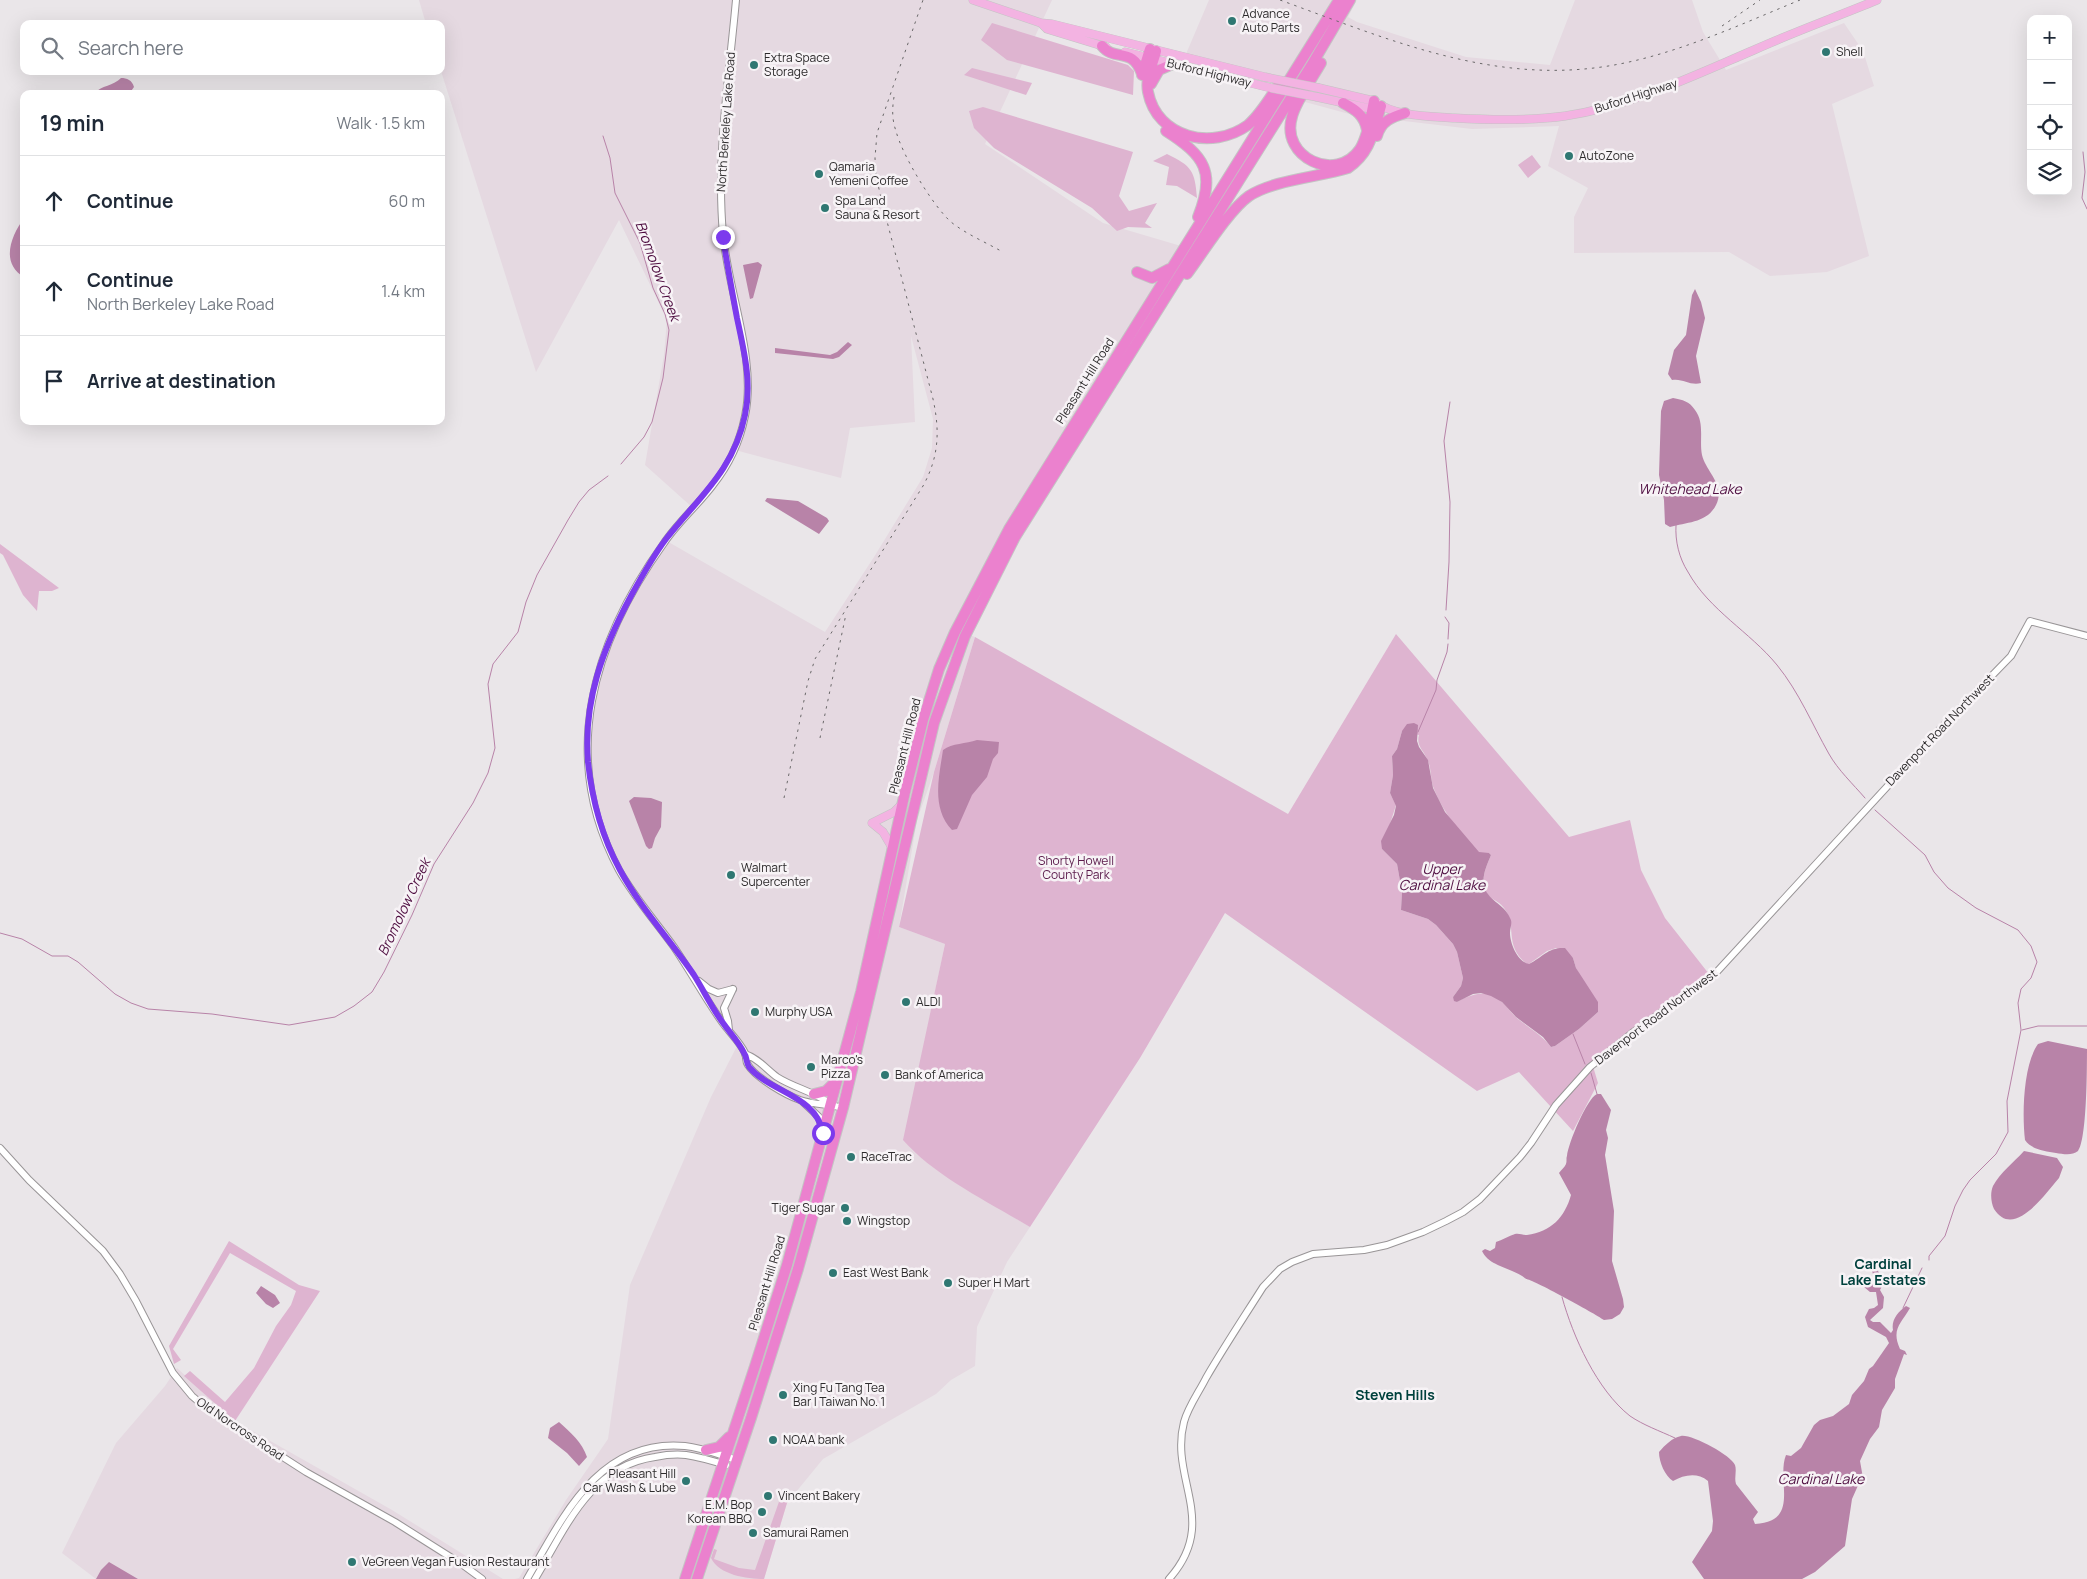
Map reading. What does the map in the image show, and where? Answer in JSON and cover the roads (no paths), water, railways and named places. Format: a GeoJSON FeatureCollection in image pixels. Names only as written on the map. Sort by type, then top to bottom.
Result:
{"type":"FeatureCollection","features":[{"type":"Feature","properties":{"kind":"highway"},"geometry":{"type":"LineString","coordinates":[[1152,54],[1147,78],[1148,90],[1152,106],[1168,127],[1186,135],[1203,139],[1236,132],[1249,124],[1260,112],[1339,0]]}},
{"type":"Feature","properties":{"kind":"highway","name":"Pleasant Hill Road"},"geometry":{"type":"LineString","coordinates":[[685,1579],[786,1265],[823,1133],[861,992],[923,720],[939,669],[967,607],[1009,528],[1339,0]]}},
{"type":"Feature","properties":{"kind":"highway"},"geometry":{"type":"LineString","coordinates":[[1352,0],[1292,117],[1291,133],[1293,142],[1301,154],[1316,164],[1331,166],[1351,158],[1360,149],[1376,106]]}},
{"type":"Feature","properties":{"kind":"highway","name":"Pleasant Hill Road"},"geometry":{"type":"LineString","coordinates":[[697,1579],[798,1269],[843,1108],[934,723],[962,644],[980,603],[1015,537],[1352,0]]}},
{"type":"Feature","properties":{"kind":"highway"},"geometry":{"type":"LineString","coordinates":[[1102,46],[1106,51],[1133,58],[1138,64],[1142,74],[1142,94],[1152,118],[1162,129],[1195,152],[1204,170],[1207,181],[1206,194],[1188,241]]}},
{"type":"Feature","properties":{"kind":"highway"},"geometry":{"type":"LineString","coordinates":[[1142,74],[1152,54]]}},
{"type":"Feature","properties":{"kind":"highway"},"geometry":{"type":"LineString","coordinates":[[1173,64],[1159,70],[1155,75],[1151,91],[1160,114],[1168,123],[1186,135]]}},
{"type":"Feature","properties":{"kind":"highway"},"geometry":{"type":"LineString","coordinates":[[1343,103],[1360,114],[1364,119],[1367,130]]}},
{"type":"Feature","properties":{"kind":"highway"},"geometry":{"type":"LineString","coordinates":[[1162,304],[1169,298],[1235,209],[1248,197],[1261,189],[1348,168],[1359,160],[1367,150],[1376,106]]}},
{"type":"Feature","properties":{"kind":"highway"},"geometry":{"type":"LineString","coordinates":[[1282,184],[1314,182],[1357,169],[1372,151],[1383,124],[1389,118],[1405,113]]}},
{"type":"Feature","properties":{"kind":"highway"},"geometry":{"type":"LineString","coordinates":[[1137,272],[1152,278],[1166,272],[1173,265]]}},
{"type":"Feature","properties":{"kind":"highway"},"geometry":{"type":"LineString","coordinates":[[814,1094],[826,1092],[837,1080]]}},
{"type":"Feature","properties":{"kind":"highway"},"geometry":{"type":"LineString","coordinates":[[706,1450],[719,1447],[734,1430]]}},
{"type":"Feature","properties":{"kind":"main road","name":"Buford Highway"},"geometry":{"type":"LineString","coordinates":[[973,0],[1041,23],[1052,24],[1152,54],[1173,64],[1343,103],[1376,106]]}},
{"type":"Feature","properties":{"kind":"main road","name":"Buford Highway"},"geometry":{"type":"LineString","coordinates":[[1041,23],[1047,29],[1102,46],[1152,54],[1319,88],[1405,113],[1479,119],[1515,119],[1563,116],[1604,108],[1673,84],[1877,0]]}},
{"type":"Feature","properties":{"kind":"main road"},"geometry":{"type":"LineString","coordinates":[[893,849],[883,832],[872,823],[894,812],[903,803]]}},
{"type":"Feature","properties":{"kind":"street","name":"North Berkeley Lake Road"},"geometry":{"type":"LineString","coordinates":[[736,0],[720,191],[726,262],[746,360],[748,383],[745,416],[735,450],[714,484],[665,540],[647,567],[613,629],[594,683],[588,719],[588,749],[592,789],[597,812],[618,868],[695,977],[745,1054],[747,1064],[760,1077],[800,1100],[821,1105],[830,1104],[843,1108]]}},
{"type":"Feature","properties":{"kind":"street","name":"Davenport Road Northwest"},"geometry":{"type":"LineString","coordinates":[[1169,1579],[1181,1562],[1192,1537],[1189,1489],[1182,1458],[1181,1438],[1185,1420],[1216,1362],[1263,1287],[1271,1278],[1280,1269],[1313,1254],[1364,1250],[1387,1245],[1423,1232],[1463,1212],[1480,1199],[1520,1157],[1556,1105],[1590,1067],[1632,1034],[1713,976],[1936,734],[2011,656],[2030,620],[2087,636]]}},
{"type":"Feature","properties":{"kind":"street"},"geometry":{"type":"LineString","coordinates":[[695,977],[708,989],[718,994],[733,989],[724,1008],[729,1030]]}},
{"type":"Feature","properties":{"kind":"street","name":"North Berkeley Lake Road"},"geometry":{"type":"LineString","coordinates":[[745,1054],[753,1057],[777,1076],[801,1090],[822,1097],[830,1104]]}},
{"type":"Feature","properties":{"kind":"street"},"geometry":{"type":"LineString","coordinates":[[800,1100],[818,1116],[823,1133]]}},
{"type":"Feature","properties":{"kind":"street","name":"Old Norcross Road"},"geometry":{"type":"LineString","coordinates":[[0,1148],[23,1174],[103,1251],[120,1274],[136,1301],[173,1373],[195,1399],[306,1472],[388,1518],[482,1579]]}},
{"type":"Feature","properties":{"kind":"street"},"geometry":{"type":"LineString","coordinates":[[527,1579],[572,1503],[594,1478],[612,1464],[638,1452],[667,1446],[685,1446],[706,1450],[724,1460]]}},
{"type":"Feature","properties":{"kind":"street"},"geometry":{"type":"LineString","coordinates":[[535,1579],[585,1498],[614,1472],[641,1460],[667,1455],[684,1455],[735,1463]]}},
{"type":"Feature","properties":{"kind":"water"},"geometry":{"type":"Polygon","coordinates":[[[121,78],[125,78],[134,87],[132,90],[98,90],[115,83],[121,78]]]}},
{"type":"Feature","properties":{"kind":"water"},"geometry":{"type":"Polygon","coordinates":[[[20,224],[20,274],[12,264],[10,257],[12,241],[20,224]]]}},
{"type":"Feature","properties":{"kind":"water"},"geometry":{"type":"Polygon","coordinates":[[[758,262],[762,265],[753,298],[750,299],[743,265],[758,262]]]}},
{"type":"Feature","properties":{"kind":"water"},"geometry":{"type":"Polygon","coordinates":[[[1695,289],[1705,318],[1696,356],[1701,383],[1697,384],[1672,380],[1668,374],[1674,350],[1686,335],[1692,295],[1695,289]]]}},
{"type":"Feature","properties":{"kind":"water"},"geometry":{"type":"Polygon","coordinates":[[[848,342],[852,345],[839,357],[833,359],[775,353],[775,348],[830,355],[837,352],[848,342]]]}},
{"type":"Feature","properties":{"kind":"water","name":"Whitehead Lake"},"geometry":{"type":"Polygon","coordinates":[[[1673,398],[1688,403],[1698,415],[1701,426],[1702,455],[1719,491],[1716,505],[1702,519],[1670,527],[1665,524],[1664,500],[1659,475],[1661,411],[1664,401],[1673,398]]]}},
{"type":"Feature","properties":{"kind":"water"},"geometry":{"type":"Polygon","coordinates":[[[767,498],[798,501],[829,521],[819,534],[765,501],[767,498]]]}},
{"type":"Feature","properties":{"kind":"water","name":"Upper Cardinal Lake"},"geometry":{"type":"Polygon","coordinates":[[[1414,723],[1418,725],[1417,741],[1428,760],[1433,788],[1445,812],[1479,852],[1491,855],[1484,874],[1484,885],[1488,895],[1504,909],[1511,920],[1510,937],[1518,956],[1525,963],[1529,964],[1554,949],[1565,948],[1573,958],[1576,968],[1598,1002],[1598,1012],[1579,1029],[1555,1046],[1551,1047],[1543,1037],[1516,1017],[1502,1002],[1491,996],[1481,993],[1473,994],[1457,1002],[1454,1001],[1453,997],[1461,986],[1463,978],[1457,952],[1453,944],[1428,919],[1401,910],[1402,892],[1397,864],[1382,849],[1381,841],[1394,815],[1396,806],[1390,793],[1393,775],[1392,756],[1397,749],[1402,731],[1407,724],[1414,723]]]}},
{"type":"Feature","properties":{"kind":"water"},"geometry":{"type":"Polygon","coordinates":[[[977,740],[999,742],[998,753],[993,759],[987,777],[972,795],[957,829],[952,830],[945,821],[939,802],[938,792],[943,750],[951,746],[977,740]]]}},
{"type":"Feature","properties":{"kind":"water"},"geometry":{"type":"Polygon","coordinates":[[[634,797],[651,798],[662,802],[661,827],[652,848],[649,849],[646,846],[629,801],[634,797]]]}},
{"type":"Feature","properties":{"kind":"water"},"geometry":{"type":"Polygon","coordinates":[[[2048,1041],[2087,1049],[2086,1103],[2083,1133],[2078,1151],[2073,1154],[2039,1150],[2025,1140],[2024,1104],[2029,1064],[2038,1044],[2048,1041]]]}},
{"type":"Feature","properties":{"kind":"water"},"geometry":{"type":"Polygon","coordinates":[[[1597,1094],[1601,1094],[1611,1110],[1606,1130],[1608,1138],[1605,1155],[1614,1211],[1612,1261],[1624,1307],[1620,1314],[1612,1319],[1604,1320],[1551,1290],[1490,1261],[1482,1251],[1485,1249],[1490,1251],[1495,1248],[1496,1242],[1515,1234],[1527,1235],[1543,1231],[1561,1217],[1571,1195],[1559,1173],[1566,1164],[1574,1132],[1588,1104],[1597,1094]]]}},
{"type":"Feature","properties":{"kind":"water"},"geometry":{"type":"Polygon","coordinates":[[[2024,1151],[2057,1158],[2063,1167],[2059,1178],[2029,1211],[2020,1217],[2011,1219],[2002,1217],[1993,1207],[1991,1198],[1993,1186],[2024,1151]]]}},
{"type":"Feature","properties":{"kind":"water","name":"Cardinal Lake"},"geometry":{"type":"Polygon","coordinates":[[[1872,1265],[1881,1276],[1882,1286],[1880,1290],[1884,1297],[1883,1308],[1870,1320],[1880,1322],[1891,1333],[1894,1320],[1898,1314],[1906,1306],[1910,1308],[1898,1327],[1896,1336],[1900,1349],[1905,1351],[1907,1355],[1904,1354],[1895,1379],[1895,1388],[1882,1410],[1879,1427],[1870,1439],[1860,1461],[1863,1478],[1852,1499],[1845,1546],[1815,1572],[1802,1579],[1704,1579],[1692,1562],[1712,1531],[1713,1521],[1708,1481],[1699,1476],[1690,1475],[1673,1481],[1667,1476],[1663,1468],[1659,1452],[1669,1442],[1681,1436],[1693,1438],[1710,1446],[1726,1456],[1735,1465],[1736,1484],[1758,1512],[1753,1519],[1755,1524],[1769,1521],[1778,1516],[1784,1498],[1783,1476],[1786,1455],[1791,1456],[1801,1448],[1814,1425],[1820,1420],[1833,1416],[1849,1404],[1852,1395],[1864,1381],[1869,1369],[1889,1343],[1886,1337],[1868,1327],[1865,1317],[1869,1309],[1878,1305],[1876,1292],[1870,1292],[1864,1287],[1862,1281],[1871,1282],[1875,1279],[1870,1266],[1872,1265]]]}},
{"type":"Feature","properties":{"kind":"water"},"geometry":{"type":"Polygon","coordinates":[[[261,1286],[275,1295],[280,1303],[273,1308],[266,1304],[256,1293],[261,1286]]]}},
{"type":"Feature","properties":{"kind":"water"},"geometry":{"type":"Polygon","coordinates":[[[559,1422],[576,1438],[585,1452],[587,1457],[579,1466],[567,1453],[548,1438],[550,1428],[559,1422]]]}},
{"type":"Feature","properties":{"kind":"water"},"geometry":{"type":"Polygon","coordinates":[[[109,1562],[138,1579],[96,1579],[109,1562]]]}},
{"type":"Feature","properties":{"kind":"waterway","name":"Bromolow Creek"},"geometry":{"type":"LineString","coordinates":[[603,136],[610,158],[615,193],[640,243],[653,288],[665,314],[669,330],[663,378],[652,422],[644,437],[621,464]]}},
{"type":"Feature","properties":{"kind":"waterway"},"geometry":{"type":"LineString","coordinates":[[2083,152],[2085,172],[2082,198],[2087,209]]}},
{"type":"Feature","properties":{"kind":"waterway"},"geometry":{"type":"LineString","coordinates":[[1446,610],[1450,502],[1444,441],[1450,402]]}},
{"type":"Feature","properties":{"kind":"waterway","name":"Bromolow Creek"},"geometry":{"type":"LineString","coordinates":[[0,933],[22,939],[52,956],[68,956],[78,962],[115,994],[131,1003],[148,1009],[212,1014],[289,1025],[335,1017],[354,1006],[372,992],[384,972],[434,864],[473,803],[488,773],[495,748],[488,684],[493,664],[518,632],[526,602],[537,575],[579,502],[589,490],[608,476]]}},
{"type":"Feature","properties":{"kind":"waterway"},"geometry":{"type":"LineString","coordinates":[[1676,525],[1676,537],[1680,555],[1697,586],[1718,609],[1766,653],[1785,675],[1833,760],[1865,798]]}},
{"type":"Feature","properties":{"kind":"waterway"},"geometry":{"type":"LineString","coordinates":[[1445,617],[1449,623],[1448,639]]}},
{"type":"Feature","properties":{"kind":"waterway"},"geometry":{"type":"LineString","coordinates":[[1418,732],[1436,690],[1437,680],[1448,644]]}},
{"type":"Feature","properties":{"kind":"waterway"},"geometry":{"type":"LineString","coordinates":[[1875,810],[1925,855],[1934,872],[1948,888],[1976,908],[2018,930],[2031,946],[2037,962],[2031,978],[2021,989],[2018,1003],[2021,1030],[2007,1101],[2008,1132],[1996,1154],[1970,1180],[1963,1190],[1955,1206],[1945,1236],[1929,1256],[1929,1260]]}},
{"type":"Feature","properties":{"kind":"waterway"},"geometry":{"type":"LineString","coordinates":[[2022,1030],[2038,1026],[2087,1026]]}},
{"type":"Feature","properties":{"kind":"waterway"},"geometry":{"type":"LineString","coordinates":[[1573,1034],[1585,1064]]}},
{"type":"Feature","properties":{"kind":"waterway"},"geometry":{"type":"LineString","coordinates":[[1591,1073],[1597,1094]]}},
{"type":"Feature","properties":{"kind":"waterway"},"geometry":{"type":"LineString","coordinates":[[1903,1308],[1922,1268]]}},
{"type":"Feature","properties":{"kind":"waterway"},"geometry":{"type":"LineString","coordinates":[[1562,1297],[1573,1329],[1588,1362],[1607,1392],[1630,1416],[1675,1438]]}},
{"type":"Feature","properties":{"kind":"railway"},"geometry":{"type":"LineString","coordinates":[[784,798],[808,681],[815,659],[923,486],[932,465],[937,444],[937,422],[933,399],[882,202],[876,176],[875,158],[877,133],[923,0]]}},
{"type":"Feature","properties":{"kind":"railway"},"geometry":{"type":"LineString","coordinates":[[1280,0],[1366,31],[1451,57],[1494,66],[1538,70],[1583,69],[1651,57],[1716,35],[1800,0]]}},
{"type":"Feature","properties":{"kind":"railway"},"geometry":{"type":"LineString","coordinates":[[1722,26],[1760,0]]}},
{"type":"Feature","properties":{"kind":"railway"},"geometry":{"type":"LineString","coordinates":[[894,97],[893,119],[899,141],[927,193],[951,222],[1001,251]]}},
{"type":"Feature","properties":{"kind":"railway"},"geometry":{"type":"LineString","coordinates":[[820,738],[846,614]]}},
{"type":"Feature","properties":{"kind":"place","name":"Advance Auto Parts"},"geometry":{"type":"Point","coordinates":[1232,21]}},
{"type":"Feature","properties":{"kind":"place","name":"Shell"},"geometry":{"type":"Point","coordinates":[1826,52]}},
{"type":"Feature","properties":{"kind":"place","name":"Extra Space Storage"},"geometry":{"type":"Point","coordinates":[754,65]}},
{"type":"Feature","properties":{"kind":"place","name":"AutoZone"},"geometry":{"type":"Point","coordinates":[1569,156]}},
{"type":"Feature","properties":{"kind":"place","name":"Qamaria Yemeni Coffee"},"geometry":{"type":"Point","coordinates":[819,174]}},
{"type":"Feature","properties":{"kind":"place","name":"Spa Land Sauna & Resort"},"geometry":{"type":"Point","coordinates":[825,208]}},
{"type":"Feature","properties":{"kind":"place","name":"Walmart Supercenter"},"geometry":{"type":"Point","coordinates":[731,875]}},
{"type":"Feature","properties":{"kind":"place","name":"ALDI"},"geometry":{"type":"Point","coordinates":[906,1002]}},
{"type":"Feature","properties":{"kind":"place","name":"Murphy USA"},"geometry":{"type":"Point","coordinates":[755,1012]}},
{"type":"Feature","properties":{"kind":"place","name":"Marco's Pizza"},"geometry":{"type":"Point","coordinates":[811,1067]}},
{"type":"Feature","properties":{"kind":"place","name":"Bank of America"},"geometry":{"type":"Point","coordinates":[885,1075]}},
{"type":"Feature","properties":{"kind":"place","name":"RaceTrac"},"geometry":{"type":"Point","coordinates":[851,1157]}},
{"type":"Feature","properties":{"kind":"place","name":"Tiger Sugar"},"geometry":{"type":"Point","coordinates":[845,1208]}},
{"type":"Feature","properties":{"kind":"place","name":"Wingstop"},"geometry":{"type":"Point","coordinates":[847,1221]}},
{"type":"Feature","properties":{"kind":"place","name":"East West Bank"},"geometry":{"type":"Point","coordinates":[833,1273]}},
{"type":"Feature","properties":{"kind":"place","name":"Super H Mart"},"geometry":{"type":"Point","coordinates":[948,1283]}},
{"type":"Feature","properties":{"kind":"place","name":"Xing Fu Tang Tea Bar | Taiwan No. 1"},"geometry":{"type":"Point","coordinates":[783,1395]}},
{"type":"Feature","properties":{"kind":"place","name":"NOAA bank"},"geometry":{"type":"Point","coordinates":[773,1440]}},
{"type":"Feature","properties":{"kind":"place","name":"Pleasant Hill Car Wash & Lube"},"geometry":{"type":"Point","coordinates":[686,1481]}},
{"type":"Feature","properties":{"kind":"place","name":"Vincent Bakery"},"geometry":{"type":"Point","coordinates":[768,1496]}},
{"type":"Feature","properties":{"kind":"place","name":"E.M. Bop Korean BBQ"},"geometry":{"type":"Point","coordinates":[762,1512]}},
{"type":"Feature","properties":{"kind":"place","name":"Samurai Ramen"},"geometry":{"type":"Point","coordinates":[753,1533]}},
{"type":"Feature","properties":{"kind":"place","name":"VeGreen Vegan Fusion Restaurant"},"geometry":{"type":"Point","coordinates":[352,1562]}},
{"type":"Feature","properties":{"kind":"district","name":"Cardinal Lake Estates"},"geometry":{"type":"Point","coordinates":[1883,1272]}},
{"type":"Feature","properties":{"kind":"district","name":"Steven Hills"},"geometry":{"type":"Point","coordinates":[1395,1395]}},
{"type":"Feature","properties":{"kind":"park label","name":"Shorty Howell County Park"},"geometry":{"type":"Point","coordinates":[1076,868]}}]}
